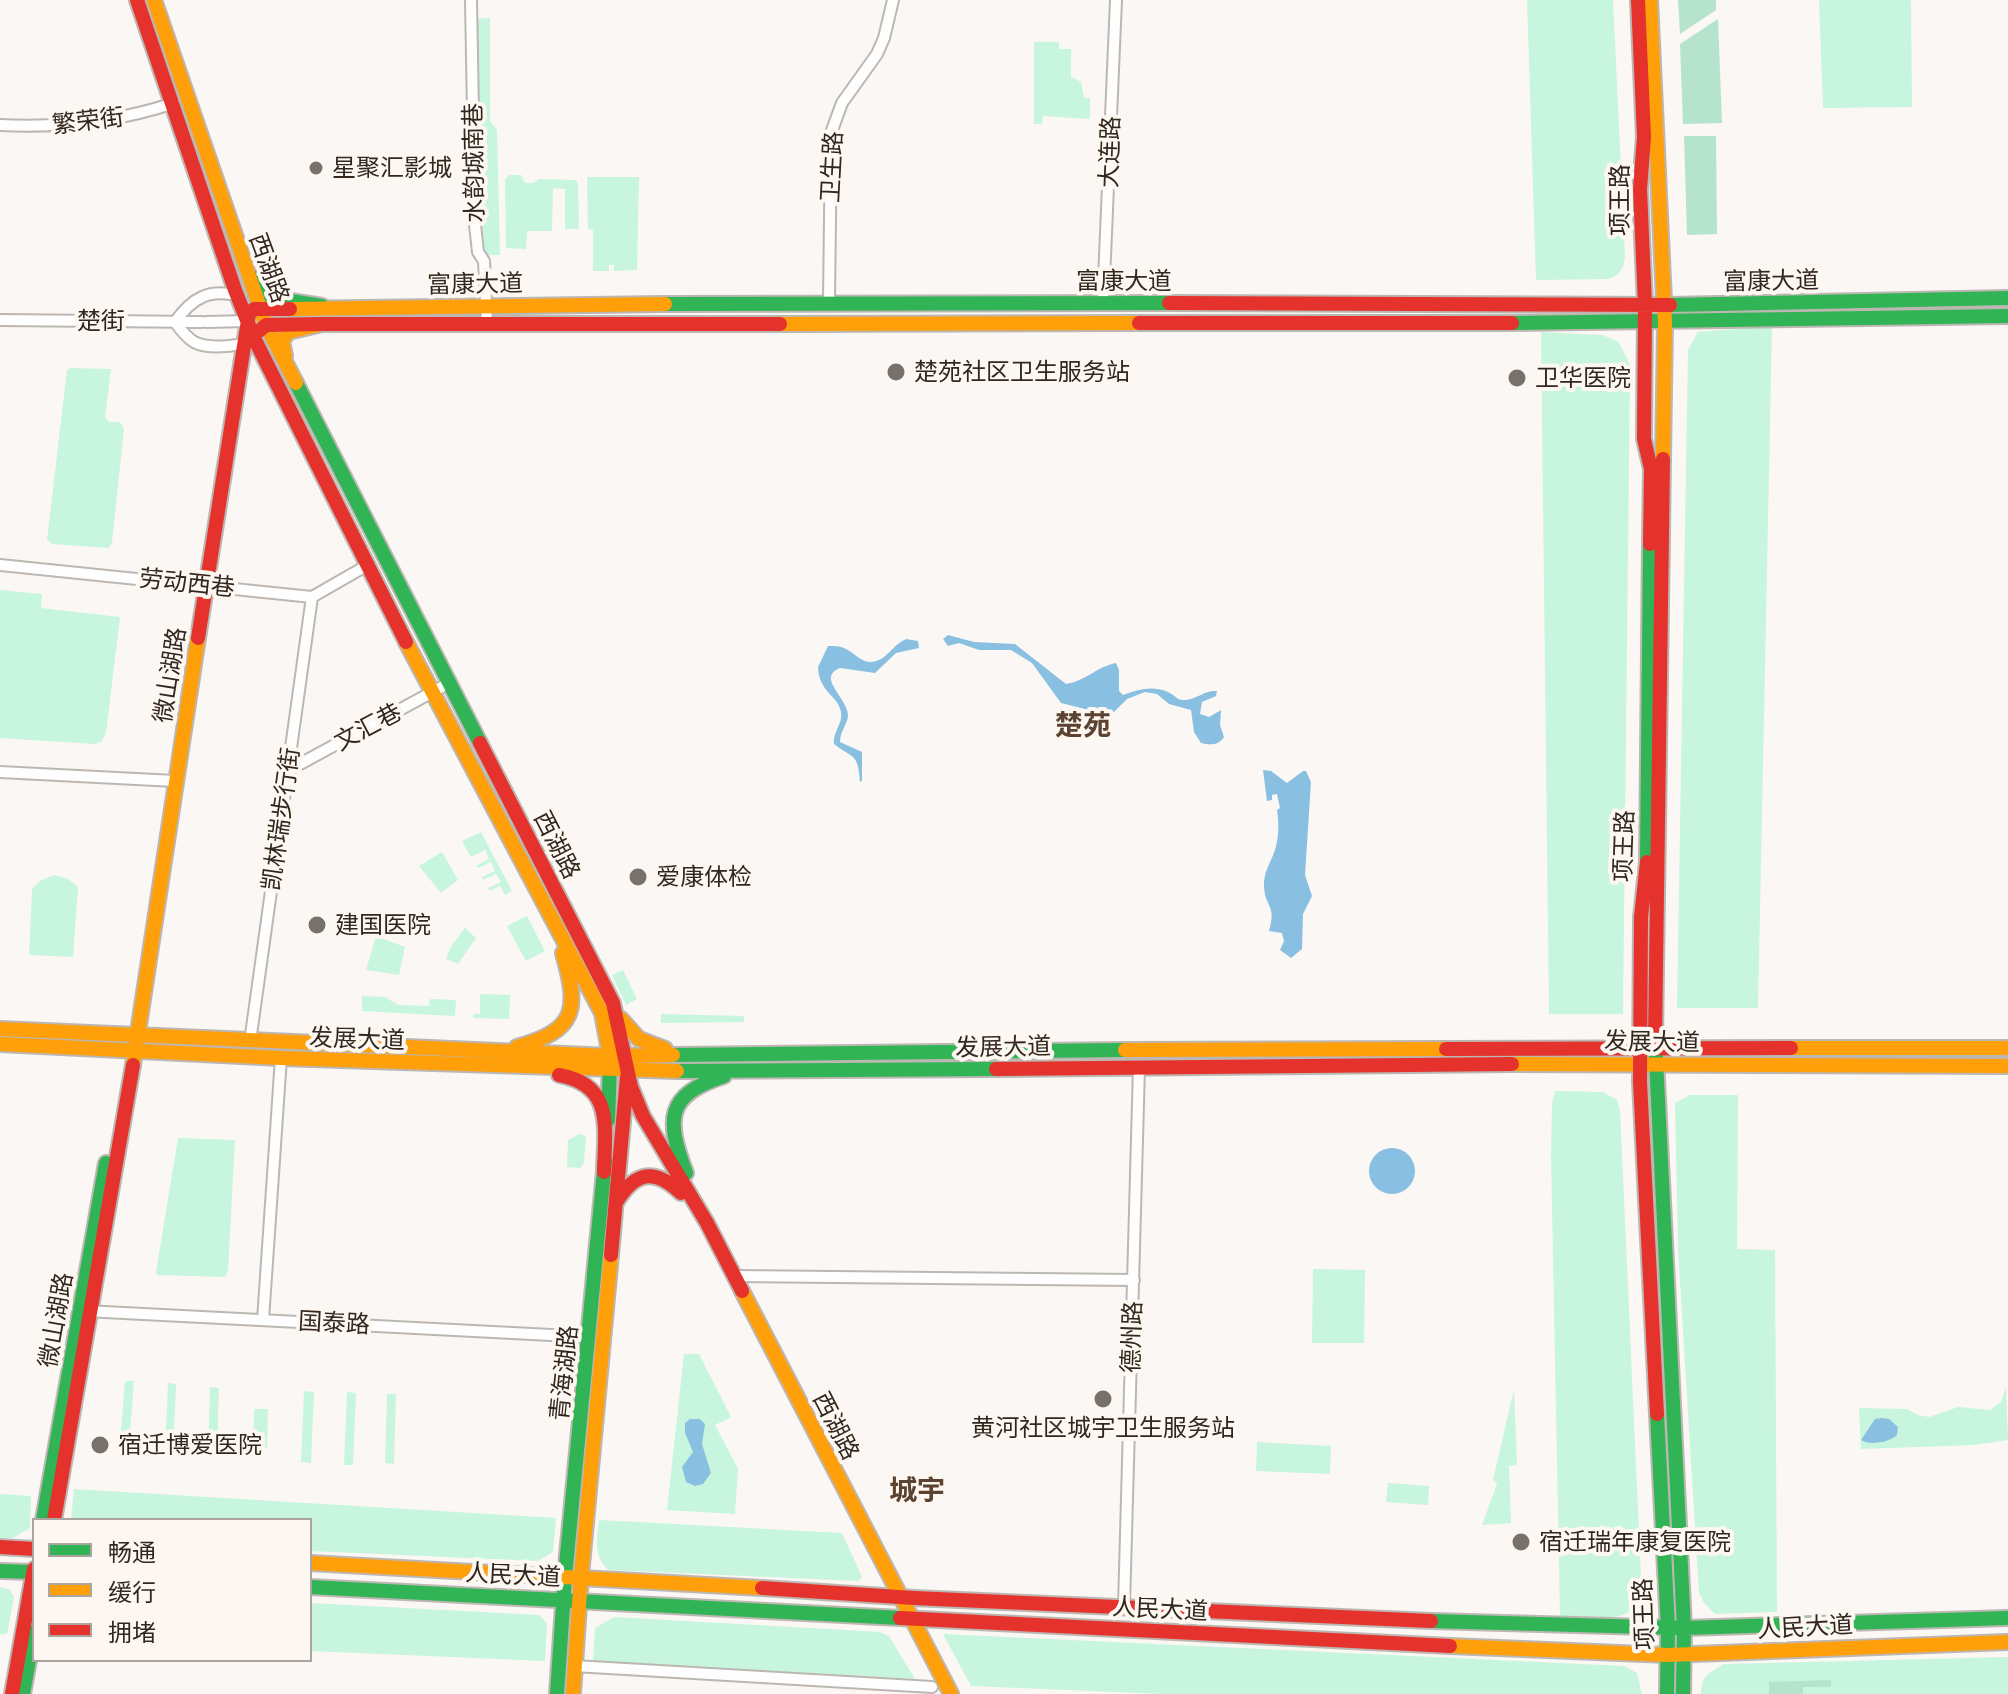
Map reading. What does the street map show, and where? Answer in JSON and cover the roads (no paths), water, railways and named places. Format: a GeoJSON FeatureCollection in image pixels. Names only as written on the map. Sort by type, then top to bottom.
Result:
{"type":"FeatureCollection","features":[{"type":"Feature","properties":{"kind":"main road","name":"项王路"},"geometry":{"type":"LineString","coordinates":[[1638,0],[1644,137],[1640,189],[1645,305],[1644,439],[1651,469],[1647,877],[1641,917],[1639,1057],[1668,1628],[1667,1694]]}},
{"type":"Feature","properties":{"kind":"main road","name":"项王路"},"geometry":{"type":"LineString","coordinates":[[1650,0],[1665,304],[1655,1057],[1684,1628],[1683,1694]]}},
{"type":"Feature","properties":{"kind":"main road","name":"西湖路"},"geometry":{"type":"LineString","coordinates":[[158,1],[258,307],[613,1003],[615,1060]]}},
{"type":"Feature","properties":{"kind":"main road","name":"西湖路"},"geometry":{"type":"LineString","coordinates":[[138,3],[247,321],[249,341],[602,1013],[615,1060]]}},
{"type":"Feature","properties":{"kind":"main road"},"geometry":{"type":"LineString","coordinates":[[238,249],[265,295],[280,301],[322,306]]}},
{"type":"Feature","properties":{"kind":"main road","name":"富康大道"},"geometry":{"type":"LineString","coordinates":[[258,307],[832,302],[1645,305],[2008,298]]}},
{"type":"Feature","properties":{"kind":"main road"},"geometry":{"type":"LineString","coordinates":[[247,321],[251,311],[258,307]]}},
{"type":"Feature","properties":{"kind":"main road","name":"富康大道"},"geometry":{"type":"LineString","coordinates":[[266,325],[1665,323],[2008,316]]}},
{"type":"Feature","properties":{"kind":"main road"},"geometry":{"type":"LineString","coordinates":[[299,391],[283,349],[283,337],[292,330],[322,324]]}},
{"type":"Feature","properties":{"kind":"main road"},"geometry":{"type":"LineString","coordinates":[[249,341],[266,325]]}},
{"type":"Feature","properties":{"kind":"main road","name":"微山湖路"},"geometry":{"type":"LineString","coordinates":[[43,1518],[85,1311],[132,1045],[206,585],[249,341]]}},
{"type":"Feature","properties":{"kind":"main road"},"geometry":{"type":"LineString","coordinates":[[495,1059],[554,1035],[564,1026],[570,1014],[570,980],[547,909]]}},
{"type":"Feature","properties":{"kind":"main road"},"geometry":{"type":"LineString","coordinates":[[613,1003],[629,1033],[636,1039],[679,1054]]}},
{"type":"Feature","properties":{"kind":"main road","name":"发展大道"},"geometry":{"type":"LineString","coordinates":[[0,1029],[281,1058],[615,1060],[679,1054],[1655,1057],[2008,1048]]}},
{"type":"Feature","properties":{"kind":"main road","name":"发展大道"},"geometry":{"type":"LineString","coordinates":[[0,1044],[250,1042],[495,1059]]}},
{"type":"Feature","properties":{"kind":"main road","name":"发展大道"},"geometry":{"type":"LineString","coordinates":[[615,1060],[628,1071],[778,1072],[1639,1057]]}},
{"type":"Feature","properties":{"kind":"main road","name":"发展大道"},"geometry":{"type":"LineString","coordinates":[[1655,1057],[2008,1066]]}},
{"type":"Feature","properties":{"kind":"main road"},"geometry":{"type":"LineString","coordinates":[[495,1059],[588,1084],[597,1095],[602,1112],[604,1172]]}},
{"type":"Feature","properties":{"kind":"main road","name":"青海湖路"},"geometry":{"type":"LineString","coordinates":[[557,1694],[565,1576],[615,1060]]}},
{"type":"Feature","properties":{"kind":"main road","name":"西湖路"},"geometry":{"type":"LineString","coordinates":[[628,1071],[643,1116],[707,1223],[951,1694]]}},
{"type":"Feature","properties":{"kind":"main road","name":"青海湖路"},"geometry":{"type":"LineString","coordinates":[[573,1694],[581,1576],[628,1071]]}},
{"type":"Feature","properties":{"kind":"main road"},"geometry":{"type":"LineString","coordinates":[[707,1223],[673,1137],[671,1123],[675,1109],[684,1096],[708,1081],[737,1074],[778,1072]]}},
{"type":"Feature","properties":{"kind":"main road"},"geometry":{"type":"LineString","coordinates":[[617,1201],[632,1180],[660,1176],[672,1182],[707,1223]]}},
{"type":"Feature","properties":{"kind":"main road","name":"微山湖路"},"geometry":{"type":"LineString","coordinates":[[54,1518],[85,1311]]}},
{"type":"Feature","properties":{"kind":"main road"},"geometry":{"type":"LineString","coordinates":[[0,1547],[32,1549]]}},
{"type":"Feature","properties":{"kind":"main road","name":"人民大道"},"geometry":{"type":"LineString","coordinates":[[312,1563],[581,1576],[975,1601],[1557,1626],[1684,1628],[2008,1618]]}},
{"type":"Feature","properties":{"kind":"main road"},"geometry":{"type":"LineString","coordinates":[[0,1571],[32,1571]]}},
{"type":"Feature","properties":{"kind":"main road"},"geometry":{"type":"LineString","coordinates":[[12,1694],[32,1582]]}},
{"type":"Feature","properties":{"kind":"main road","name":"人民大道"},"geometry":{"type":"LineString","coordinates":[[312,1587],[1668,1655],[2008,1642]]}},
{"type":"Feature","properties":{"kind":"main road"},"geometry":{"type":"LineString","coordinates":[[837,1614],[839,1593]]}},
{"type":"Feature","properties":{"kind":"main road"},"geometry":{"type":"LineString","coordinates":[[974,1621],[975,1601]]}},
{"type":"Feature","properties":{"kind":"main road"},"geometry":{"type":"LineString","coordinates":[[23,1694],[32,1643]]}},
{"type":"Feature","properties":{"kind":"street","name":"水韵城南巷"},"geometry":{"type":"LineString","coordinates":[[471,0],[475,225],[478,252],[484,261],[487,324]]}},
{"type":"Feature","properties":{"kind":"street","name":"卫生路"},"geometry":{"type":"LineString","coordinates":[[832,302],[831,133],[842,103],[880,46],[890,20],[893,0]]}},
{"type":"Feature","properties":{"kind":"street","name":"卫生路"},"geometry":{"type":"LineString","coordinates":[[832,302],[839,127],[849,103],[886,48],[900,0]]}},
{"type":"Feature","properties":{"kind":"street","name":"大连路"},"geometry":{"type":"LineString","coordinates":[[1103,303],[1116,0]]}},
{"type":"Feature","properties":{"kind":"street"},"geometry":{"type":"LineString","coordinates":[[138,3],[158,1]]}},
{"type":"Feature","properties":{"kind":"street","name":"繁荣街"},"geometry":{"type":"LineString","coordinates":[[0,125],[46,127],[115,120],[174,103]]}},
{"type":"Feature","properties":{"kind":"street"},"geometry":{"type":"LineString","coordinates":[[249,341],[201,344],[187,336],[175,322],[189,302],[197,298],[236,294],[258,307]]}},
{"type":"Feature","properties":{"kind":"street","name":"楚街"},"geometry":{"type":"LineString","coordinates":[[0,320],[247,321]]}},
{"type":"Feature","properties":{"kind":"street","name":"劳动西巷"},"geometry":{"type":"LineString","coordinates":[[0,565],[312,597]]}},
{"type":"Feature","properties":{"kind":"street"},"geometry":{"type":"LineString","coordinates":[[312,597],[366,566]]}},
{"type":"Feature","properties":{"kind":"street","name":"凯林瑞步行街"},"geometry":{"type":"LineString","coordinates":[[250,1042],[312,597]]}},
{"type":"Feature","properties":{"kind":"street","name":"文汇巷"},"geometry":{"type":"LineString","coordinates":[[287,771],[449,683]]}},
{"type":"Feature","properties":{"kind":"street"},"geometry":{"type":"LineString","coordinates":[[0,772],[175,781]]}},
{"type":"Feature","properties":{"kind":"street"},"geometry":{"type":"LineString","coordinates":[[263,1320],[281,1058]]}},
{"type":"Feature","properties":{"kind":"street","name":"德州路"},"geometry":{"type":"LineString","coordinates":[[1124,1606],[1139,1067]]}},
{"type":"Feature","properties":{"kind":"street"},"geometry":{"type":"LineString","coordinates":[[734,1276],[1134,1280]]}},
{"type":"Feature","properties":{"kind":"street","name":"国泰路"},"geometry":{"type":"LineString","coordinates":[[85,1311],[590,1337]]}},
{"type":"Feature","properties":{"kind":"street"},"geometry":{"type":"LineString","coordinates":[[574,1666],[932,1687]]}},
{"type":"Feature","properties":{"kind":"water"},"geometry":{"type":"Polygon","coordinates":[[[948,635],[974,642],[1015,644],[1066,684],[1116,663],[1119,691],[1123,695],[1156,689],[1185,700],[1217,691],[1216,696],[1202,702],[1200,714],[1209,717],[1221,710],[1220,725],[1224,737],[1214,744],[1201,743],[1194,732],[1191,710],[1169,704],[1157,694],[1145,692],[1127,699],[1108,718],[1103,715],[1096,718],[1085,709],[1061,703],[1032,663],[1011,650],[979,650],[959,643],[948,646],[943,639],[948,635]]]}},
{"type":"Feature","properties":{"kind":"water"},"geometry":{"type":"Polygon","coordinates":[[[906,639],[918,641],[919,648],[896,653],[875,673],[840,668],[831,677],[848,717],[840,742],[862,752],[860,782],[856,761],[834,744],[841,712],[822,683],[818,667],[828,646],[846,649],[864,661],[874,662],[906,639]]]}},
{"type":"Feature","properties":{"kind":"water"},"geometry":{"type":"Polygon","coordinates":[[[1263,770],[1271,771],[1287,783],[1306,771],[1311,782],[1305,875],[1312,896],[1303,914],[1302,949],[1291,958],[1280,950],[1284,941],[1282,933],[1269,931],[1272,916],[1264,882],[1276,845],[1277,810],[1280,808],[1277,794],[1267,801],[1263,770]]]}},
{"type":"Feature","properties":{"kind":"water"},"geometry":{"type":"Polygon","coordinates":[[[1392,1148],[1408,1155],[1415,1171],[1408,1187],[1392,1194],[1376,1187],[1369,1171],[1376,1155],[1392,1148]]]}},
{"type":"Feature","properties":{"kind":"water"},"geometry":{"type":"Polygon","coordinates":[[[690,1419],[700,1419],[705,1424],[702,1444],[711,1473],[703,1484],[695,1486],[686,1482],[682,1467],[693,1452],[685,1433],[685,1423],[690,1419]]]}},
{"type":"Feature","properties":{"kind":"water"},"geometry":{"type":"Polygon","coordinates":[[[1875,1419],[1889,1419],[1898,1427],[1897,1435],[1880,1442],[1861,1440],[1875,1419]]]}},
{"type":"Feature","properties":{"kind":"place","name":"星聚汇影城"},"geometry":{"type":"Point","coordinates":[316,168]}},
{"type":"Feature","properties":{"kind":"place","name":"楚苑社区卫生服务站"},"geometry":{"type":"Point","coordinates":[896,372]}},
{"type":"Feature","properties":{"kind":"place","name":"卫华医院"},"geometry":{"type":"Point","coordinates":[1517,378]}},
{"type":"Feature","properties":{"kind":"place","name":"爱康体检"},"geometry":{"type":"Point","coordinates":[638,877]}},
{"type":"Feature","properties":{"kind":"place","name":"建国医院"},"geometry":{"type":"Point","coordinates":[317,925]}},
{"type":"Feature","properties":{"kind":"place","name":"黄河社区城宇卫生服务站"},"geometry":{"type":"Point","coordinates":[1103,1399]}},
{"type":"Feature","properties":{"kind":"place","name":"宿迁博爱医院"},"geometry":{"type":"Point","coordinates":[100,1445]}},
{"type":"Feature","properties":{"kind":"place","name":"宿迁瑞年康复医院"},"geometry":{"type":"Point","coordinates":[1521,1542]}},
{"type":"Feature","properties":{"kind":"district","name":"楚苑"},"geometry":{"type":"Point","coordinates":[1083,726]}},
{"type":"Feature","properties":{"kind":"district","name":"城宇"},"geometry":{"type":"Point","coordinates":[917,1491]}}]}
